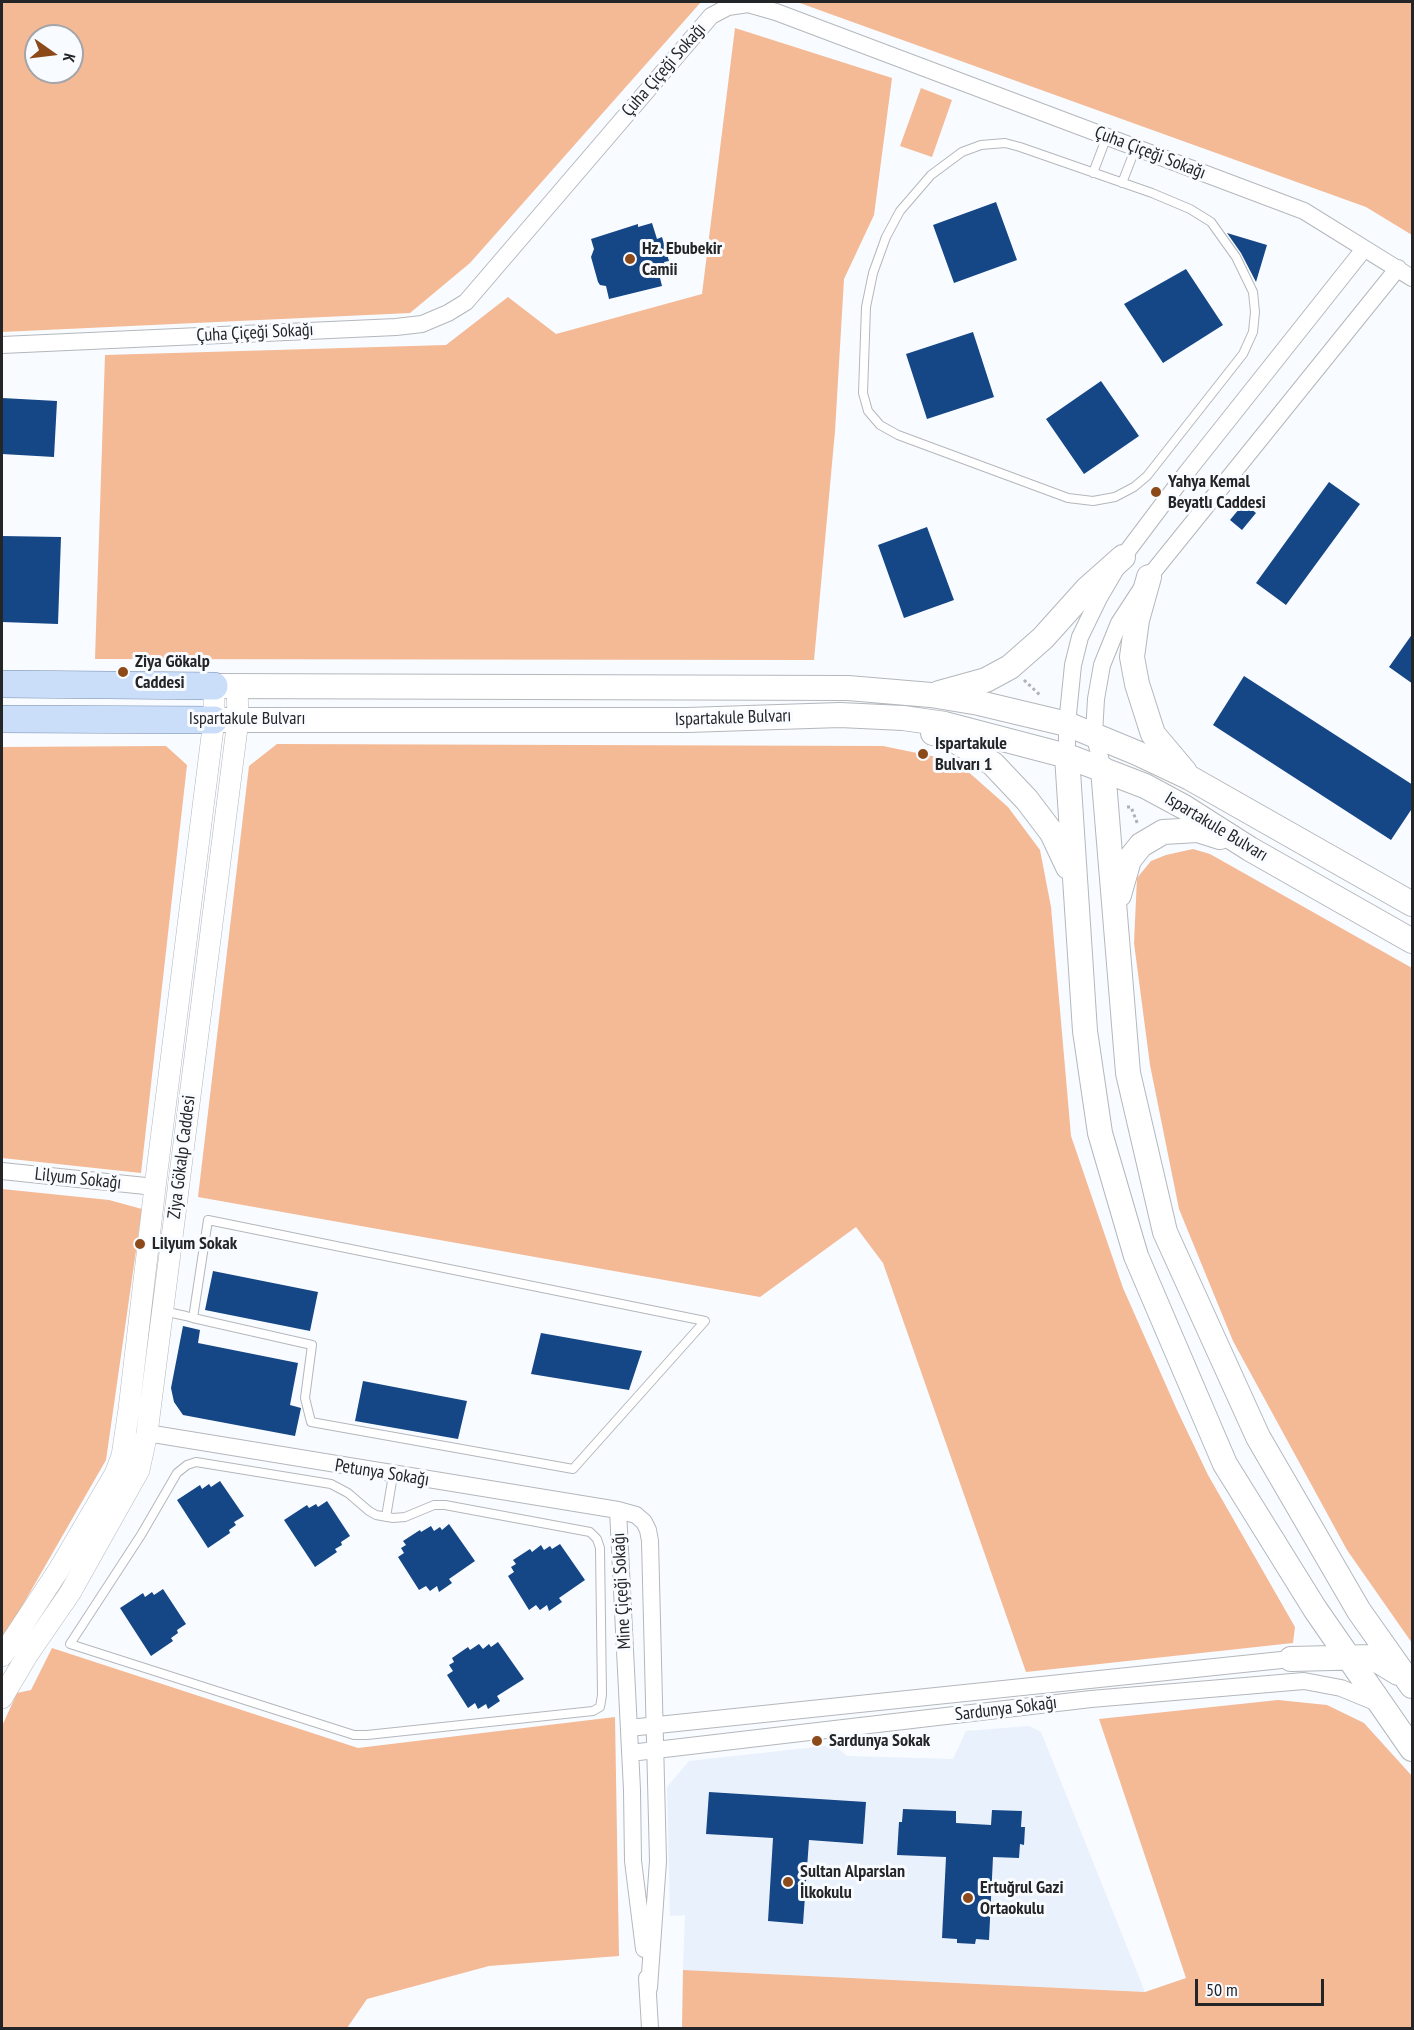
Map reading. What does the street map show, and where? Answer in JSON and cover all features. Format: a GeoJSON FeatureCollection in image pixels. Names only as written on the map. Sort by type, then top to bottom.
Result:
{"type":"FeatureCollection","features":[{"type":"Feature","properties":{"kind":"main road"},"geometry":{"type":"LineString","coordinates":[[931,695],[986,680],[1010,667],[1043,638],[1086,589],[1123,557]]}},
{"type":"Feature","properties":{"kind":"main road"},"geometry":{"type":"LineString","coordinates":[[1149,577],[1137,620],[1132,657],[1137,684],[1153,734],[1190,778]]}},
{"type":"Feature","properties":{"kind":"main road","name":"Ispartakule Bulvarı"},"geometry":{"type":"LineString","coordinates":[[2,684],[848,688],[931,695],[979,703],[1067,724],[1095,734],[1190,778],[1413,904]]}},
{"type":"Feature","properties":{"kind":"main road","name":"Ispartakule Bulvarı"},"geometry":{"type":"LineString","coordinates":[[2,719],[687,720],[804,715],[867,716],[945,724],[1067,756],[1145,786],[1184,807],[1250,849],[1413,941]]}},
{"type":"Feature","properties":{"kind":"main road"},"geometry":{"type":"LineString","coordinates":[[867,716],[949,737],[993,764],[1027,800],[1052,833],[1074,880]]}},
{"type":"Feature","properties":{"kind":"main road"},"geometry":{"type":"LineString","coordinates":[[1067,756],[1084,1031],[1100,1133],[1136,1256],[1225,1464],[1315,1608],[1413,1749]]}},
{"type":"Feature","properties":{"kind":"main road"},"geometry":{"type":"LineString","coordinates":[[1103,769],[1128,1073],[1165,1232],[1258,1437],[1359,1611],[1410,1683]]}},
{"type":"Feature","properties":{"kind":"main road"},"geometry":{"type":"LineString","coordinates":[[1115,912],[1129,860],[1141,845],[1163,832],[1198,830],[1250,849]]}},
{"type":"Feature","properties":{"kind":"main road"},"geometry":{"type":"LineString","coordinates":[[1291,1659],[1310,1650],[1314,1643],[1317,1624],[1315,1608]]}},
{"type":"Feature","properties":{"kind":"main road"},"geometry":{"type":"LineString","coordinates":[[1291,1659],[1372,1657],[1392,1667],[1410,1683]]}},
{"type":"Feature","properties":{"kind":"street","name":"Çuha Çiçeği Sokağı"},"geometry":{"type":"LineString","coordinates":[[2,345],[396,327],[422,324],[448,313],[466,302],[711,16],[728,7],[748,4],[776,12],[1304,211],[1413,278]]}},
{"type":"Feature","properties":{"kind":"street"},"geometry":{"type":"LineString","coordinates":[[1067,756],[1067,724],[1073,665],[1080,638],[1099,598],[1123,557],[1187,472],[1364,249]]}},
{"type":"Feature","properties":{"kind":"street"},"geometry":{"type":"LineString","coordinates":[[1103,769],[1095,734],[1096,699],[1102,665],[1119,623],[1149,577],[1398,268]]}},
{"type":"Feature","properties":{"kind":"street"},"geometry":{"type":"LineString","coordinates":[[2,1656],[58,1571],[115,1474],[122,1456],[154,1187],[226,720],[226,686]]}},
{"type":"Feature","properties":{"kind":"street","name":"Ziya Gökalp Caddesi"},"geometry":{"type":"LineString","coordinates":[[2,1698],[28,1654],[70,1593],[139,1470],[147,1433],[178,1189],[226,720]]}},
{"type":"Feature","properties":{"kind":"street","name":"Lilyum Sokağı"},"geometry":{"type":"LineString","coordinates":[[2,1171],[154,1187]]}},
{"type":"Feature","properties":{"kind":"street"},"geometry":{"type":"LineString","coordinates":[[154,1187],[178,1189]]}},
{"type":"Feature","properties":{"kind":"street"},"geometry":{"type":"LineString","coordinates":[[126,1429],[147,1433]]}},
{"type":"Feature","properties":{"kind":"street","name":"Petunya Sokağı"},"geometry":{"type":"LineString","coordinates":[[147,1433],[618,1510]]}},
{"type":"Feature","properties":{"kind":"street","name":"Mine Çiçeği Sokağı"},"geometry":{"type":"LineString","coordinates":[[649,1988],[633,1861],[618,1510],[636,1515],[648,1530],[658,1861],[649,1988],[650,2028]]}},
{"type":"Feature","properties":{"kind":"street","name":"Sardunya Sokağı"},"geometry":{"type":"LineString","coordinates":[[629,1728],[1291,1659]]}},
{"type":"Feature","properties":{"kind":"street","name":"Sardunya Sokağı"},"geometry":{"type":"LineString","coordinates":[[630,1753],[1056,1703],[1304,1682],[1341,1688],[1380,1704]]}},
{"type":"Feature","properties":{"kind":"street"},"geometry":{"type":"LineString","coordinates":[[1048,1684],[1056,1703]]}},
{"type":"Feature","properties":{"kind":"lane"},"geometry":{"type":"LineString","coordinates":[[1093,173],[1107,136]]}},
{"type":"Feature","properties":{"kind":"lane"},"geometry":{"type":"LineString","coordinates":[[1005,143],[1122,183],[1190,209],[1211,222],[1236,257],[1253,292],[1255,312],[1253,332],[1243,354],[1146,476],[1134,487],[1115,497],[1093,501],[1068,498],[898,435],[880,425],[868,411],[863,393],[866,307],[873,273],[886,237],[900,211],[931,175],[962,152],[981,145],[1005,143]]}},
{"type":"Feature","properties":{"kind":"lane"},"geometry":{"type":"LineString","coordinates":[[1122,183],[1136,147]]}},
{"type":"Feature","properties":{"kind":"lane"},"geometry":{"type":"LineString","coordinates":[[163,1311],[312,1346],[305,1398],[311,1422],[573,1469],[705,1321],[208,1220],[193,1318]]}},
{"type":"Feature","properties":{"kind":"lane"},"geometry":{"type":"LineString","coordinates":[[208,1462],[331,1484],[348,1493],[369,1511],[386,1516],[405,1517],[434,1505],[445,1505],[590,1532],[597,1539],[600,1548],[602,1695],[600,1707],[593,1711],[354,1735],[70,1644],[141,1535],[177,1473],[186,1465],[208,1462]]}},
{"type":"Feature","properties":{"kind":"lane"},"geometry":{"type":"LineString","coordinates":[[386,1516],[393,1475]]}},
{"type":"Feature","properties":{"kind":"path"},"geometry":{"type":"LineString","coordinates":[[1023,679],[1048,701]]}},
{"type":"Feature","properties":{"kind":"path"},"geometry":{"type":"LineString","coordinates":[[1122,807],[1131,807],[1140,833]]}},
{"type":"Feature","properties":{"kind":"shaded area"},"geometry":{"type":"Polygon","coordinates":[[[2,2],[701,2],[470,263],[410,313],[2,332],[2,2]]]}},
{"type":"Feature","properties":{"kind":"shaded area"},"geometry":{"type":"Polygon","coordinates":[[[797,2],[1412,2],[1412,235],[1366,207],[797,2]]]}},
{"type":"Feature","properties":{"kind":"shaded area"},"geometry":{"type":"Polygon","coordinates":[[[735,28],[892,78],[874,215],[844,279],[835,431],[814,660],[95,659],[105,355],[446,345],[508,297],[556,334],[702,294],[735,28]]]}},
{"type":"Feature","properties":{"kind":"shaded area"},"geometry":{"type":"Polygon","coordinates":[[[921,88],[952,100],[932,157],[900,146],[921,88]]]}},
{"type":"Feature","properties":{"kind":"shaded area"},"geometry":{"type":"Polygon","coordinates":[[[277,744],[883,746],[956,761],[1008,807],[1040,850],[1051,907],[1071,1136],[1123,1288],[1208,1475],[1295,1627],[1293,1643],[1026,1672],[883,1263],[856,1227],[760,1297],[198,1197],[249,766],[277,744]]]}},
{"type":"Feature","properties":{"kind":"shaded area"},"geometry":{"type":"Polygon","coordinates":[[[166,746],[187,765],[141,1173],[2,1158],[2,747],[166,746]]]}},
{"type":"Feature","properties":{"kind":"shaded area"},"geometry":{"type":"Polygon","coordinates":[[[1193,849],[1210,854],[1412,968],[1412,1643],[1347,1550],[1233,1341],[1179,1209],[1150,1065],[1134,943],[1137,878],[1151,861],[1193,849]]]}},
{"type":"Feature","properties":{"kind":"shaded area"},"geometry":{"type":"Polygon","coordinates":[[[2,1189],[109,1200],[142,1209],[106,1460],[2,1641],[2,1189]]]}},
{"type":"Feature","properties":{"kind":"shaded area"},"geometry":{"type":"Polygon","coordinates":[[[52,1648],[358,1748],[615,1717],[619,1956],[489,1966],[367,1999],[347,2028],[2,2028],[2,1726],[17,1693],[31,1690],[52,1648]]]}},
{"type":"Feature","properties":{"kind":"shaded area"},"geometry":{"type":"Polygon","coordinates":[[[1278,1700],[1327,1705],[1364,1723],[1412,1776],[1412,2028],[682,2028],[683,1970],[1145,1992],[1186,1978],[1099,1719],[1278,1700]]]}},
{"type":"Feature","properties":{"kind":"shaded area"},"geometry":{"type":"Polygon","coordinates":[[[1029,1726],[1041,1732],[1145,1992],[683,1970],[685,1915],[670,1916],[667,1787],[689,1761],[834,1745],[847,1756],[953,1759],[966,1731],[1029,1726]]]}},
{"type":"Feature","properties":{"kind":"building"},"geometry":{"type":"Polygon","coordinates":[[[996,202],[1017,260],[954,283],[933,225],[996,202]]]}},
{"type":"Feature","properties":{"kind":"building","name":"Hz. Ebubekir Camii"},"geometry":{"type":"Polygon","coordinates":[[[652,223],[657,239],[662,237],[669,261],[664,262],[668,276],[660,278],[662,286],[609,299],[606,286],[598,282],[591,257],[594,249],[591,239],[638,224],[638,227],[652,223]]]}},
{"type":"Feature","properties":{"kind":"building"},"geometry":{"type":"Polygon","coordinates":[[[1227,233],[1267,245],[1256,282],[1241,253],[1227,233]]]}},
{"type":"Feature","properties":{"kind":"building"},"geometry":{"type":"Polygon","coordinates":[[[1186,269],[1223,325],[1163,363],[1124,304],[1186,269]]]}},
{"type":"Feature","properties":{"kind":"building"},"geometry":{"type":"Polygon","coordinates":[[[973,332],[994,397],[927,419],[906,354],[973,332]]]}},
{"type":"Feature","properties":{"kind":"building"},"geometry":{"type":"Polygon","coordinates":[[[1101,381],[1139,436],[1084,474],[1046,419],[1101,381]]]}},
{"type":"Feature","properties":{"kind":"building"},"geometry":{"type":"Polygon","coordinates":[[[2,398],[57,401],[54,457],[2,454],[2,398]]]}},
{"type":"Feature","properties":{"kind":"building"},"geometry":{"type":"Polygon","coordinates":[[[1329,482],[1360,504],[1286,605],[1256,583],[1329,482]]]}},
{"type":"Feature","properties":{"kind":"building"},"geometry":{"type":"Polygon","coordinates":[[[1244,503],[1256,513],[1242,530],[1230,520],[1244,503]]]}},
{"type":"Feature","properties":{"kind":"building"},"geometry":{"type":"Polygon","coordinates":[[[927,527],[954,600],[904,618],[878,545],[927,527]]]}},
{"type":"Feature","properties":{"kind":"building"},"geometry":{"type":"Polygon","coordinates":[[[2,536],[61,537],[58,624],[2,622],[2,536]]]}},
{"type":"Feature","properties":{"kind":"building"},"geometry":{"type":"Polygon","coordinates":[[[1413,633],[1413,684],[1389,667],[1413,633]]]}},
{"type":"Feature","properties":{"kind":"building"},"geometry":{"type":"Polygon","coordinates":[[[1244,676],[1413,785],[1413,807],[1391,840],[1213,725],[1244,676]]]}},
{"type":"Feature","properties":{"kind":"building"},"geometry":{"type":"Polygon","coordinates":[[[213,1271],[318,1292],[310,1331],[205,1310],[213,1271]]]}},
{"type":"Feature","properties":{"kind":"building"},"geometry":{"type":"Polygon","coordinates":[[[183,1326],[200,1330],[198,1343],[298,1363],[290,1405],[301,1408],[295,1436],[183,1415],[174,1402],[171,1388],[183,1326]]]}},
{"type":"Feature","properties":{"kind":"building"},"geometry":{"type":"Polygon","coordinates":[[[541,1333],[642,1351],[629,1390],[531,1374],[541,1333]]]}},
{"type":"Feature","properties":{"kind":"building"},"geometry":{"type":"Polygon","coordinates":[[[363,1381],[467,1401],[458,1439],[355,1421],[363,1381]]]}},
{"type":"Feature","properties":{"kind":"building"},"geometry":{"type":"Polygon","coordinates":[[[220,1481],[244,1516],[234,1522],[236,1525],[229,1530],[230,1533],[208,1548],[177,1500],[200,1485],[202,1489],[209,1484],[211,1487],[220,1481]]]}},
{"type":"Feature","properties":{"kind":"building"},"geometry":{"type":"Polygon","coordinates":[[[327,1501],[350,1536],[335,1549],[337,1552],[315,1567],[284,1520],[307,1505],[309,1508],[316,1504],[318,1507],[327,1501]]]}},
{"type":"Feature","properties":{"kind":"building"},"geometry":{"type":"Polygon","coordinates":[[[449,1524],[475,1561],[449,1579],[452,1583],[439,1592],[437,1586],[430,1591],[426,1586],[419,1590],[398,1557],[404,1553],[401,1548],[406,1545],[403,1541],[420,1530],[421,1532],[431,1526],[434,1531],[440,1527],[442,1530],[449,1524]]]}},
{"type":"Feature","properties":{"kind":"building"},"geometry":{"type":"Polygon","coordinates":[[[560,1544],[585,1580],[559,1598],[562,1602],[549,1611],[547,1605],[540,1610],[536,1605],[529,1610],[508,1576],[514,1572],[511,1567],[516,1564],[513,1560],[530,1549],[532,1552],[541,1545],[544,1550],[550,1546],[552,1549],[560,1544]]]}},
{"type":"Feature","properties":{"kind":"building"},"geometry":{"type":"Polygon","coordinates":[[[163,1589],[186,1624],[177,1630],[178,1633],[171,1638],[173,1641],[151,1656],[120,1608],[143,1593],[145,1597],[152,1592],[154,1595],[163,1589]]]}},
{"type":"Feature","properties":{"kind":"building"},"geometry":{"type":"Polygon","coordinates":[[[498,1642],[524,1679],[497,1696],[500,1701],[488,1709],[486,1704],[478,1709],[475,1703],[468,1708],[447,1675],[453,1671],[449,1665],[454,1662],[452,1658],[468,1647],[470,1650],[479,1644],[483,1649],[489,1644],[491,1647],[498,1642]]]}},
{"type":"Feature","properties":{"kind":"building","name":"Sultan Alparslan İlkokulu"},"geometry":{"type":"Polygon","coordinates":[[[709,1792],[866,1802],[863,1844],[809,1840],[803,1924],[768,1921],[773,1838],[706,1834],[709,1792]]]}},
{"type":"Feature","properties":{"kind":"building","name":"Ertuğrul Gazi Ortaokulu"},"geometry":{"type":"Polygon","coordinates":[[[903,1809],[956,1811],[956,1823],[991,1825],[992,1810],[1022,1811],[1021,1827],[1025,1827],[1024,1845],[1020,1844],[1019,1858],[993,1857],[989,1940],[976,1939],[975,1944],[957,1943],[957,1939],[942,1938],[946,1857],[897,1855],[899,1822],[902,1822],[903,1809]]]}},
{"type":"Feature","properties":{"kind":"place","name":"Hz. Ebubekir Camii"},"geometry":{"type":"Point","coordinates":[630,259]}},
{"type":"Feature","properties":{"kind":"place","name":"Yahya Kemal Beyatlı Caddesi"},"geometry":{"type":"Point","coordinates":[1156,492]}},
{"type":"Feature","properties":{"kind":"place","name":"Ziya Gökalp Caddesi"},"geometry":{"type":"Point","coordinates":[123,672]}},
{"type":"Feature","properties":{"kind":"place","name":"Ispartakule Bulvarı 1"},"geometry":{"type":"Point","coordinates":[923,754]}},
{"type":"Feature","properties":{"kind":"place","name":"Lilyum Sokak"},"geometry":{"type":"Point","coordinates":[140,1244]}},
{"type":"Feature","properties":{"kind":"place","name":"Sardunya Sokak"},"geometry":{"type":"Point","coordinates":[817,1741]}},
{"type":"Feature","properties":{"kind":"place","name":"Sultan Alparslan İlkokulu"},"geometry":{"type":"Point","coordinates":[788,1882]}},
{"type":"Feature","properties":{"kind":"place","name":"Ertuğrul Gazi Ortaokulu"},"geometry":{"type":"Point","coordinates":[968,1898]}}]}
